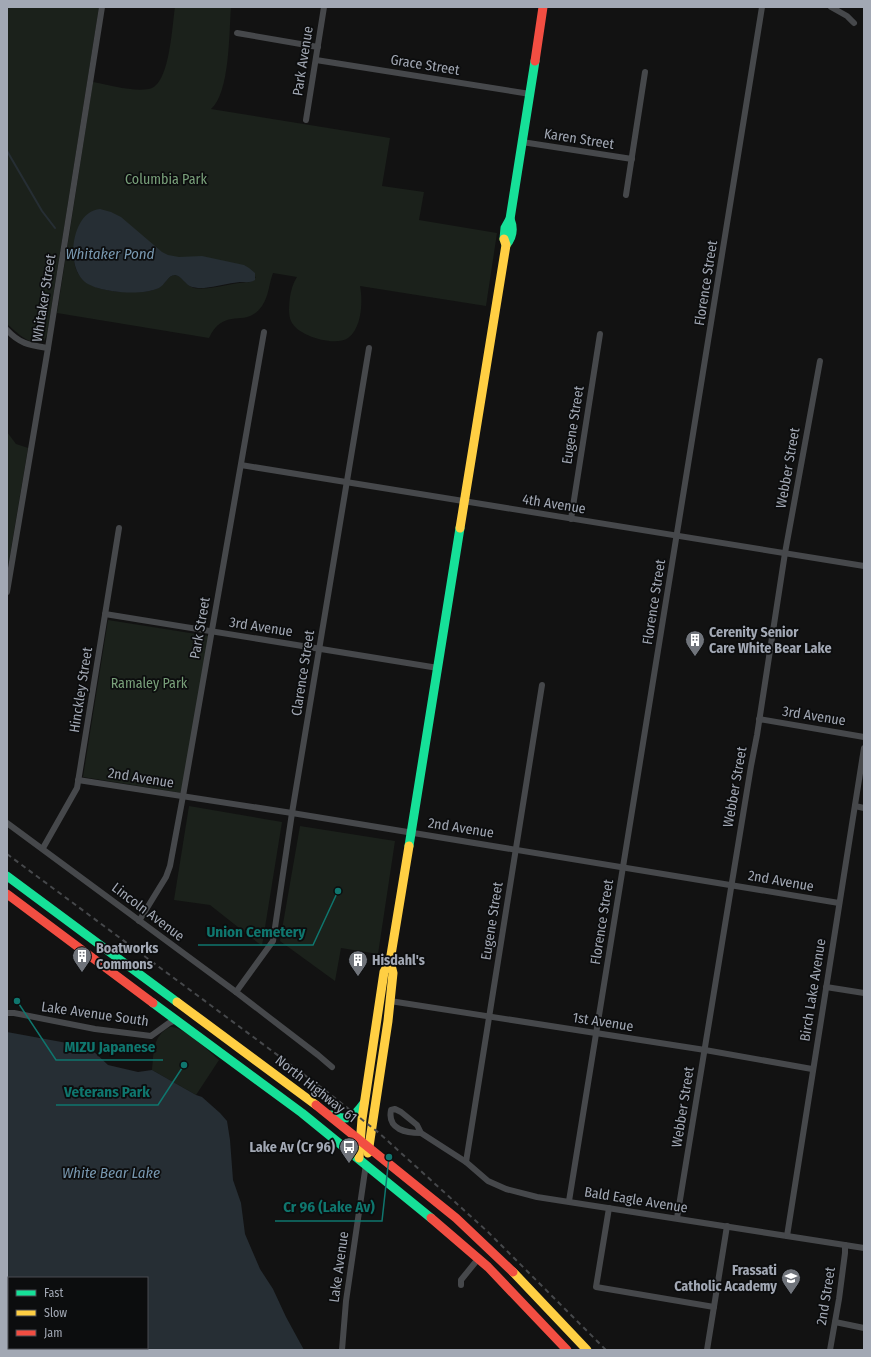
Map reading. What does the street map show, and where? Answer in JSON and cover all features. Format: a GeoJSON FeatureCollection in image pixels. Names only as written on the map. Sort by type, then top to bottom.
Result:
{"type":"FeatureCollection","features":[{"type":"Feature","properties":{"kind":"main road"},"geometry":{"type":"LineString","coordinates":[[363,1161],[360,1140],[384,972],[390,961],[506,245],[512,239],[514,226],[510,219],[543,7]]}},
{"type":"Feature","properties":{"kind":"main road","name":"North Highway 61"},"geometry":{"type":"LineString","coordinates":[[7,876],[325,1112],[456,1218],[524,1283],[587,1350]]}},
{"type":"Feature","properties":{"kind":"main road","name":"North Highway 61"},"geometry":{"type":"LineString","coordinates":[[7,894],[302,1113],[363,1161],[488,1267],[567,1350]]}},
{"type":"Feature","properties":{"kind":"main road"},"geometry":{"type":"LineString","coordinates":[[363,1161],[368,1147],[377,1098],[393,973],[390,961]]}},
{"type":"Feature","properties":{"kind":"main road"},"geometry":{"type":"LineString","coordinates":[[325,1112],[338,1118],[349,1118],[356,1114],[365,1099]]}},
{"type":"Feature","properties":{"kind":"street","name":"Whitaker Street"},"geometry":{"type":"LineString","coordinates":[[7,592],[48,348],[102,7]]}},
{"type":"Feature","properties":{"kind":"street","name":"Park Avenue"},"geometry":{"type":"LineString","coordinates":[[306,120],[324,7]]}},
{"type":"Feature","properties":{"kind":"street","name":"Florence Street"},"geometry":{"type":"LineString","coordinates":[[569,1201],[762,7]]}},
{"type":"Feature","properties":{"kind":"street"},"geometry":{"type":"LineString","coordinates":[[831,7],[847,16],[854,23]]}},
{"type":"Feature","properties":{"kind":"street"},"geometry":{"type":"LineString","coordinates":[[237,33],[318,46]]}},
{"type":"Feature","properties":{"kind":"street","name":"Grace Street"},"geometry":{"type":"LineString","coordinates":[[316,60],[530,94]]}},
{"type":"Feature","properties":{"kind":"street"},"geometry":{"type":"LineString","coordinates":[[626,195],[646,72]]}},
{"type":"Feature","properties":{"kind":"street","name":"Karen Street"},"geometry":{"type":"LineString","coordinates":[[522,142],[632,159]]}},
{"type":"Feature","properties":{"kind":"street"},"geometry":{"type":"LineString","coordinates":[[7,330],[15,338],[31,346],[48,348]]}},
{"type":"Feature","properties":{"kind":"street","name":"Park Street"},"geometry":{"type":"LineString","coordinates":[[140,921],[166,877],[170,866],[264,332]]}},
{"type":"Feature","properties":{"kind":"street","name":"Eugene Street"},"geometry":{"type":"LineString","coordinates":[[570,519],[600,334]]}},
{"type":"Feature","properties":{"kind":"street","name":"Clarence Street"},"geometry":{"type":"LineString","coordinates":[[236,992],[273,941],[292,813],[369,348]]}},
{"type":"Feature","properties":{"kind":"street","name":"Webber Street"},"geometry":{"type":"LineString","coordinates":[[677,1218],[785,553],[820,361]]}},
{"type":"Feature","properties":{"kind":"street","name":"4th Avenue"},"geometry":{"type":"LineString","coordinates":[[241,466],[864,566]]}},
{"type":"Feature","properties":{"kind":"street","name":"Hinckley Street"},"geometry":{"type":"LineString","coordinates":[[43,848],[77,788],[119,528]]}},
{"type":"Feature","properties":{"kind":"street","name":"3rd Avenue"},"geometry":{"type":"LineString","coordinates":[[105,614],[438,668]]}},
{"type":"Feature","properties":{"kind":"street","name":"Eugene Street"},"geometry":{"type":"LineString","coordinates":[[466,1162],[488,1016],[542,685]]}},
{"type":"Feature","properties":{"kind":"street","name":"3rd Avenue"},"geometry":{"type":"LineString","coordinates":[[759,719],[864,737]]}},
{"type":"Feature","properties":{"kind":"street","name":"Birch Lake Avenue"},"geometry":{"type":"LineString","coordinates":[[787,1236],[812,1069],[864,748]]}},
{"type":"Feature","properties":{"kind":"street","name":"2nd Avenue"},"geometry":{"type":"LineString","coordinates":[[78,780],[411,832],[839,903]]}},
{"type":"Feature","properties":{"kind":"street"},"geometry":{"type":"LineString","coordinates":[[855,806],[864,808]]}},
{"type":"Feature","properties":{"kind":"street","name":"Lincoln Avenue"},"geometry":{"type":"LineString","coordinates":[[7,823],[43,848],[236,992],[332,1066]]}},
{"type":"Feature","properties":{"kind":"street"},"geometry":{"type":"LineString","coordinates":[[826,987],[864,993]]}},
{"type":"Feature","properties":{"kind":"street","name":"1st Avenue"},"geometry":{"type":"LineString","coordinates":[[390,1001],[705,1050],[812,1069]]}},
{"type":"Feature","properties":{"kind":"street","name":"Lake Avenue South"},"geometry":{"type":"LineString","coordinates":[[7,1013],[14,1013],[95,1029],[151,1036],[169,1023],[176,1020]]}},
{"type":"Feature","properties":{"kind":"street","name":"Bald Eagle Avenue"},"geometry":{"type":"LineString","coordinates":[[421,1134],[417,1124],[395,1108],[391,1110],[390,1116],[395,1126],[401,1131],[421,1134],[466,1162],[488,1181],[506,1190],[537,1197],[864,1248]]}},
{"type":"Feature","properties":{"kind":"street","name":"Lake Avenue"},"geometry":{"type":"LineString","coordinates":[[342,1350],[346,1301],[363,1161]]}},
{"type":"Feature","properties":{"kind":"street"},"geometry":{"type":"LineString","coordinates":[[609,1208],[596,1287],[714,1306]]}},
{"type":"Feature","properties":{"kind":"street"},"geometry":{"type":"LineString","coordinates":[[707,1350],[727,1226]]}},
{"type":"Feature","properties":{"kind":"street","name":"2nd Street"},"geometry":{"type":"LineString","coordinates":[[830,1350],[845,1245]]}},
{"type":"Feature","properties":{"kind":"street"},"geometry":{"type":"LineString","coordinates":[[461,1285],[461,1280],[478,1259]]}},
{"type":"Feature","properties":{"kind":"street"},"geometry":{"type":"LineString","coordinates":[[835,1322],[864,1328]]}},
{"type":"Feature","properties":{"kind":"green space"},"geometry":{"type":"Polygon","coordinates":[[[7,7],[99,7],[47,335],[44,341],[39,342],[33,342],[24,338],[7,324],[7,7]]]}},
{"type":"Feature","properties":{"kind":"green space","name":"Columbia Park"},"geometry":{"type":"Polygon","coordinates":[[[175,7],[231,7],[229,46],[225,76],[222,90],[211,109],[390,138],[382,186],[424,192],[419,220],[497,233],[486,306],[360,286],[361,306],[359,321],[353,334],[342,340],[326,341],[301,331],[291,321],[289,312],[290,297],[292,287],[297,277],[273,273],[268,294],[262,306],[255,313],[249,316],[222,322],[215,328],[209,338],[57,313],[93,82],[136,90],[149,89],[156,85],[162,77],[169,54],[175,7]],[[75,242],[75,266],[79,274],[92,286],[102,289],[125,292],[150,291],[160,287],[169,277],[174,275],[177,275],[191,287],[200,289],[251,282],[256,277],[75,242]]]}},
{"type":"Feature","properties":{"kind":"green space"},"geometry":{"type":"Polygon","coordinates":[[[7,432],[16,444],[28,448],[7,573],[7,432]]]}},
{"type":"Feature","properties":{"kind":"green space","name":"Ramaley Park"},"geometry":{"type":"Polygon","coordinates":[[[108,620],[209,636],[182,793],[83,777],[108,620]]]}},
{"type":"Feature","properties":{"kind":"green space"},"geometry":{"type":"Polygon","coordinates":[[[189,806],[282,822],[262,946],[210,905],[174,900],[189,806]]]}},
{"type":"Feature","properties":{"kind":"green space"},"geometry":{"type":"Polygon","coordinates":[[[300,826],[395,841],[378,954],[341,948],[335,981],[280,941],[300,826]]]}},
{"type":"Feature","properties":{"kind":"green space"},"geometry":{"type":"Polygon","coordinates":[[[170,1027],[188,1034],[219,1060],[196,1095],[152,1070],[157,1040],[164,1031],[170,1027]]]}},
{"type":"Feature","properties":{"kind":"water","name":"Whitaker Pond"},"geometry":{"type":"Polygon","coordinates":[[[100,209],[121,217],[162,252],[168,255],[179,257],[202,256],[244,265],[255,273],[255,280],[250,282],[198,288],[190,286],[180,277],[173,275],[159,288],[146,292],[120,292],[104,290],[92,286],[85,282],[75,267],[75,236],[84,217],[91,212],[100,209]]]}},
{"type":"Feature","properties":{"kind":"water","name":"White Bear Lake"},"geometry":{"type":"Polygon","coordinates":[[[7,1032],[67,1043],[92,1050],[108,1065],[138,1072],[152,1070],[202,1097],[220,1113],[227,1121],[233,1180],[241,1203],[245,1234],[260,1269],[273,1289],[304,1350],[7,1350],[7,1032]]]}},
{"type":"Feature","properties":{"kind":"waterway"},"geometry":{"type":"LineString","coordinates":[[7,151],[42,211],[55,228]]}},
{"type":"Feature","properties":{"kind":"railway"},"geometry":{"type":"LineString","coordinates":[[7,854],[326,1091],[379,1133],[488,1232],[606,1350]]}},
{"type":"Feature","properties":{"kind":"traffic: fast"},"geometry":{"type":"LineString","coordinates":[[504,239],[505,228],[510,219],[535,61]]}},
{"type":"Feature","properties":{"kind":"traffic: fast"},"geometry":{"type":"LineString","coordinates":[[506,245],[512,233],[510,219]]}},
{"type":"Feature","properties":{"kind":"traffic: fast"},"geometry":{"type":"LineString","coordinates":[[409,846],[460,528]]}},
{"type":"Feature","properties":{"kind":"traffic: fast"},"geometry":{"type":"LineString","coordinates":[[7,876],[177,1002]]}},
{"type":"Feature","properties":{"kind":"traffic: fast"},"geometry":{"type":"LineString","coordinates":[[153,1003],[302,1113],[431,1218]]}},
{"type":"Feature","properties":{"kind":"traffic: fast"},"geometry":{"type":"LineString","coordinates":[[331,1115],[342,1118],[350,1117],[354,1115],[364,1103]]}},
{"type":"Feature","properties":{"kind":"traffic: slow"},"geometry":{"type":"LineString","coordinates":[[460,528],[506,245],[504,239]]}},
{"type":"Feature","properties":{"kind":"traffic: slow"},"geometry":{"type":"LineString","coordinates":[[359,1158],[362,1119],[384,972],[390,961],[409,846]]}},
{"type":"Feature","properties":{"kind":"traffic: slow"},"geometry":{"type":"LineString","coordinates":[[368,1153],[388,1021],[393,973],[390,961]]}},
{"type":"Feature","properties":{"kind":"traffic: slow"},"geometry":{"type":"LineString","coordinates":[[177,1002],[316,1105]]}},
{"type":"Feature","properties":{"kind":"traffic: slow"},"geometry":{"type":"LineString","coordinates":[[513,1272],[587,1350]]}},
{"type":"Feature","properties":{"kind":"traffic: jam"},"geometry":{"type":"LineString","coordinates":[[535,61],[543,7]]}},
{"type":"Feature","properties":{"kind":"traffic: jam"},"geometry":{"type":"LineString","coordinates":[[7,894],[153,1003]]}},
{"type":"Feature","properties":{"kind":"traffic: jam"},"geometry":{"type":"LineString","coordinates":[[316,1105],[456,1218],[513,1272]]}},
{"type":"Feature","properties":{"kind":"traffic: jam"},"geometry":{"type":"LineString","coordinates":[[431,1218],[488,1267],[567,1350]]}},
{"type":"Feature","properties":{"kind":"place","name":"Cerenity Senior Care White Bear Lake"},"geometry":{"type":"Point","coordinates":[695,657]}},
{"type":"Feature","properties":{"kind":"place","name":"Union Cemetery"},"geometry":{"type":"Point","coordinates":[338,891]}},
{"type":"Feature","properties":{"kind":"place","name":"Boatworks Commons"},"geometry":{"type":"Point","coordinates":[82,973]}},
{"type":"Feature","properties":{"kind":"place","name":"Hisdahl's"},"geometry":{"type":"Point","coordinates":[358,977]}},
{"type":"Feature","properties":{"kind":"place","name":"MIZU Japanese"},"geometry":{"type":"Point","coordinates":[17,1001]}},
{"type":"Feature","properties":{"kind":"place","name":"Veterans Park"},"geometry":{"type":"Point","coordinates":[184,1065]}},
{"type":"Feature","properties":{"kind":"place","name":"Cr 96 (Lake Av)"},"geometry":{"type":"Point","coordinates":[389,1157]}},
{"type":"Feature","properties":{"kind":"place","name":"Lake Av (Cr 96)"},"geometry":{"type":"Point","coordinates":[349,1164]}},
{"type":"Feature","properties":{"kind":"place","name":"Frassati Catholic Academy"},"geometry":{"type":"Point","coordinates":[791,1295]}}]}
